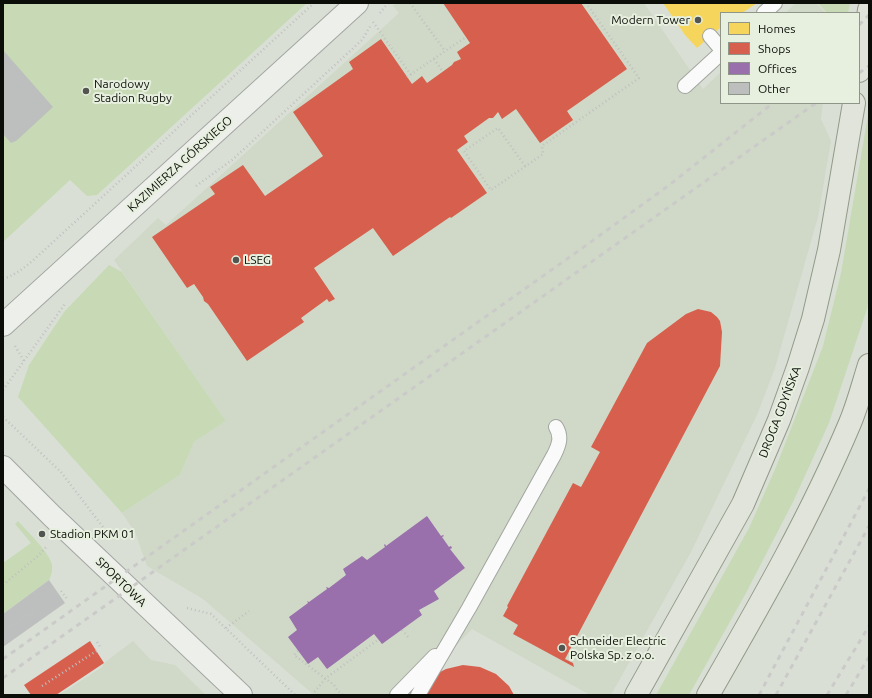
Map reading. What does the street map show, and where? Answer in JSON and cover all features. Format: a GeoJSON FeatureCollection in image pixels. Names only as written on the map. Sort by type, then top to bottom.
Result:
{"type":"FeatureCollection","features":[{"type":"Feature","properties":{"kind":"main road"},"geometry":{"type":"LineString","coordinates":[[860,65],[869,10]]}},
{"type":"Feature","properties":{"kind":"main road","name":"DROGA GDYŃSKA"},"geometry":{"type":"LineString","coordinates":[[636,695],[743,504],[779,420],[813,319],[829,250],[854,104]]}},
{"type":"Feature","properties":{"kind":"main road"},"geometry":{"type":"LineString","coordinates":[[708,695],[770,587],[809,513],[850,421],[869,365]]}},
{"type":"Feature","properties":{"kind":"street","name":"KAZIMIERZA GÓRSKIEGO"},"geometry":{"type":"LineString","coordinates":[[8,333],[357,3]]}},
{"type":"Feature","properties":{"kind":"street","name":"SPORTOWA"},"geometry":{"type":"LineString","coordinates":[[3,467],[241,695]]}},
{"type":"Feature","properties":{"kind":"lane"},"geometry":{"type":"LineString","coordinates":[[765,12],[775,3]]}},
{"type":"Feature","properties":{"kind":"lane"},"geometry":{"type":"LineString","coordinates":[[710,36],[720,47]]}},
{"type":"Feature","properties":{"kind":"lane"},"geometry":{"type":"LineString","coordinates":[[685,86],[720,54]]}},
{"type":"Feature","properties":{"kind":"lane"},"geometry":{"type":"LineString","coordinates":[[418,695],[554,455],[559,444],[559,433],[556,427]]}},
{"type":"Feature","properties":{"kind":"lane"},"geometry":{"type":"LineString","coordinates":[[397,695],[449,641]]}},
{"type":"Feature","properties":{"kind":"path"},"geometry":{"type":"LineString","coordinates":[[3,279],[26,267],[314,3]]}},
{"type":"Feature","properties":{"kind":"path"},"geometry":{"type":"LineString","coordinates":[[194,187],[232,160],[362,40],[373,22],[388,3]]}},
{"type":"Feature","properties":{"kind":"path"},"geometry":{"type":"LineString","coordinates":[[410,3],[445,51]]}},
{"type":"Feature","properties":{"kind":"path"},"geometry":{"type":"LineString","coordinates":[[525,166],[498,128],[464,151],[491,190],[543,154],[542,146],[639,78],[586,3]]}},
{"type":"Feature","properties":{"kind":"path"},"geometry":{"type":"LineString","coordinates":[[373,22],[410,75]]}},
{"type":"Feature","properties":{"kind":"path"},"geometry":{"type":"LineString","coordinates":[[407,77],[466,37]]}},
{"type":"Feature","properties":{"kind":"path"},"geometry":{"type":"LineString","coordinates":[[434,59],[443,72]]}},
{"type":"Feature","properties":{"kind":"path"},"geometry":{"type":"LineString","coordinates":[[3,390],[67,302]]}},
{"type":"Feature","properties":{"kind":"path"},"geometry":{"type":"LineString","coordinates":[[8,333],[24,361]]}},
{"type":"Feature","properties":{"kind":"path"},"geometry":{"type":"LineString","coordinates":[[3,416],[61,472],[107,532]]}},
{"type":"Feature","properties":{"kind":"path"},"geometry":{"type":"LineString","coordinates":[[3,585],[38,556],[50,542]]}},
{"type":"Feature","properties":{"kind":"path"},"geometry":{"type":"LineString","coordinates":[[61,591],[68,600]]}},
{"type":"Feature","properties":{"kind":"path"},"geometry":{"type":"LineString","coordinates":[[3,631],[51,598]]}},
{"type":"Feature","properties":{"kind":"path"},"geometry":{"type":"LineString","coordinates":[[182,607],[211,614],[295,695]]}},
{"type":"Feature","properties":{"kind":"path"},"geometry":{"type":"LineString","coordinates":[[226,628],[249,611]]}},
{"type":"Feature","properties":{"kind":"path"},"geometry":{"type":"LineString","coordinates":[[402,630],[408,637]]}},
{"type":"Feature","properties":{"kind":"path"},"geometry":{"type":"LineString","coordinates":[[312,695],[326,678],[379,639]]}},
{"type":"Feature","properties":{"kind":"path"},"geometry":{"type":"LineString","coordinates":[[97,642],[101,648]]}},
{"type":"Feature","properties":{"kind":"path"},"geometry":{"type":"LineString","coordinates":[[42,686],[98,650]]}},
{"type":"Feature","properties":{"kind":"path"},"geometry":{"type":"LineString","coordinates":[[298,651],[294,655],[326,678],[334,685],[338,692],[343,695]]}},
{"type":"Feature","properties":{"kind":"shaded area"},"geometry":{"type":"Polygon","coordinates":[[[396,3],[644,3],[703,89],[720,73],[720,104],[823,104],[821,119],[831,141],[818,217],[775,368],[757,415],[691,552],[611,695],[590,695],[472,629],[409,695],[314,695],[203,599],[147,566],[135,532],[122,513],[180,475],[194,442],[226,421],[114,260],[158,218],[166,225],[399,13],[393,6],[396,3]]]}},
{"type":"Feature","properties":{"kind":"shaded area"},"geometry":{"type":"Polygon","coordinates":[[[796,3],[816,3],[825,12],[786,12],[796,3]]]}},
{"type":"Feature","properties":{"kind":"shaded area"},"geometry":{"type":"Polygon","coordinates":[[[133,641],[151,660],[175,665],[206,695],[59,695],[102,667],[104,663],[133,641]]]}},
{"type":"Feature","properties":{"kind":"green space","name":"Narodowy Stadion Rugby"},"geometry":{"type":"Polygon","coordinates":[[[3,3],[307,3],[97,195],[87,196],[70,180],[3,242],[3,3]]]}},
{"type":"Feature","properties":{"kind":"green space"},"geometry":{"type":"Polygon","coordinates":[[[818,3],[850,3],[848,12],[826,12],[818,3]]]}},
{"type":"Feature","properties":{"kind":"green space"},"geometry":{"type":"Polygon","coordinates":[[[869,109],[869,297],[867,309],[829,423],[793,502],[746,593],[689,695],[656,695],[749,528],[776,467],[823,346],[841,273],[869,109]]]}},
{"type":"Feature","properties":{"kind":"green space"},"geometry":{"type":"Polygon","coordinates":[[[109,265],[122,272],[226,421],[194,442],[180,475],[122,513],[18,397],[29,365],[64,312],[109,265]]]}},
{"type":"Feature","properties":{"kind":"green space"},"geometry":{"type":"Polygon","coordinates":[[[18,521],[47,554],[52,565],[52,571],[49,580],[3,614],[3,563],[31,543],[15,524],[18,521]]]}},
{"type":"Feature","properties":{"kind":"building: Homes","name":"Modern Tower"},"geometry":{"type":"Polygon","coordinates":[[[663,3],[757,3],[744,12],[720,12],[720,28],[697,48],[685,35],[663,3]]]}},
{"type":"Feature","properties":{"kind":"building: Shops"},"geometry":{"type":"Polygon","coordinates":[[[443,3],[581,3],[627,69],[567,111],[573,120],[540,143],[516,109],[502,119],[498,112],[493,118],[489,118],[464,136],[468,142],[457,150],[487,193],[393,256],[373,228],[314,268],[335,299],[329,302],[327,299],[301,318],[304,322],[247,361],[208,304],[204,301],[194,284],[187,288],[152,237],[215,194],[210,187],[243,165],[265,196],[323,156],[293,112],[353,69],[349,62],[381,39],[412,84],[422,76],[427,83],[454,62],[461,59],[457,52],[470,43],[443,3]]]}},
{"type":"Feature","properties":{"kind":"building: Shops"},"geometry":{"type":"Polygon","coordinates":[[[698,309],[711,312],[720,321],[722,332],[720,366],[565,659],[573,663],[574,667],[513,634],[518,625],[503,616],[573,483],[581,487],[600,452],[591,447],[647,343],[686,314],[698,309]]]}},
{"type":"Feature","properties":{"kind":"building: Shops"},"geometry":{"type":"Polygon","coordinates":[[[90,641],[104,663],[56,695],[31,695],[24,685],[90,641]]]}},
{"type":"Feature","properties":{"kind":"building: Shops"},"geometry":{"type":"Polygon","coordinates":[[[463,665],[480,667],[496,674],[509,686],[514,695],[417,695],[430,677],[446,669],[463,665]]]}},
{"type":"Feature","properties":{"kind":"building: Offices"},"geometry":{"type":"Polygon","coordinates":[[[427,516],[441,536],[444,536],[442,537],[449,547],[451,546],[452,548],[450,549],[465,568],[434,591],[439,599],[419,610],[422,615],[382,644],[374,634],[327,669],[318,657],[308,664],[288,637],[297,630],[289,617],[308,603],[307,601],[309,602],[327,589],[326,587],[329,588],[346,575],[343,569],[362,556],[367,560],[385,547],[385,544],[386,546],[427,516]]]}},
{"type":"Feature","properties":{"kind":"building: Other"},"geometry":{"type":"Polygon","coordinates":[[[3,50],[53,107],[16,141],[11,143],[3,134],[3,50]]]}},
{"type":"Feature","properties":{"kind":"building: Other"},"geometry":{"type":"Polygon","coordinates":[[[49,580],[65,603],[3,647],[3,614],[49,580]]]}},
{"type":"Feature","properties":{"kind":"railway"},"geometry":{"type":"LineString","coordinates":[[860,24],[869,15]]}},
{"type":"Feature","properties":{"kind":"railway"},"geometry":{"type":"LineString","coordinates":[[860,72],[869,66]]}},
{"type":"Feature","properties":{"kind":"railway"},"geometry":{"type":"LineString","coordinates":[[3,659],[581,249],[668,186],[772,104]]}},
{"type":"Feature","properties":{"kind":"railway"},"geometry":{"type":"LineString","coordinates":[[3,678],[815,104]]}},
{"type":"Feature","properties":{"kind":"railway"},"geometry":{"type":"LineString","coordinates":[[759,695],[869,489]]}},
{"type":"Feature","properties":{"kind":"railway"},"geometry":{"type":"LineString","coordinates":[[776,695],[869,526]]}},
{"type":"Feature","properties":{"kind":"railway"},"geometry":{"type":"LineString","coordinates":[[827,695],[869,626]]}},
{"type":"Feature","properties":{"kind":"railway"},"geometry":{"type":"LineString","coordinates":[[846,695],[869,657]]}},
{"type":"Feature","properties":{"kind":"place","name":"Modern Tower"},"geometry":{"type":"Point","coordinates":[698,20]}},
{"type":"Feature","properties":{"kind":"place","name":"Narodowy Stadion Rugby"},"geometry":{"type":"Point","coordinates":[86,91]}},
{"type":"Feature","properties":{"kind":"place","name":"LSEG"},"geometry":{"type":"Point","coordinates":[236,260]}},
{"type":"Feature","properties":{"kind":"place","name":"Stadion PKM 01"},"geometry":{"type":"Point","coordinates":[42,534]}},
{"type":"Feature","properties":{"kind":"place","name":"Schneider Electric Polska Sp. z o.o."},"geometry":{"type":"Point","coordinates":[562,648]}}]}
